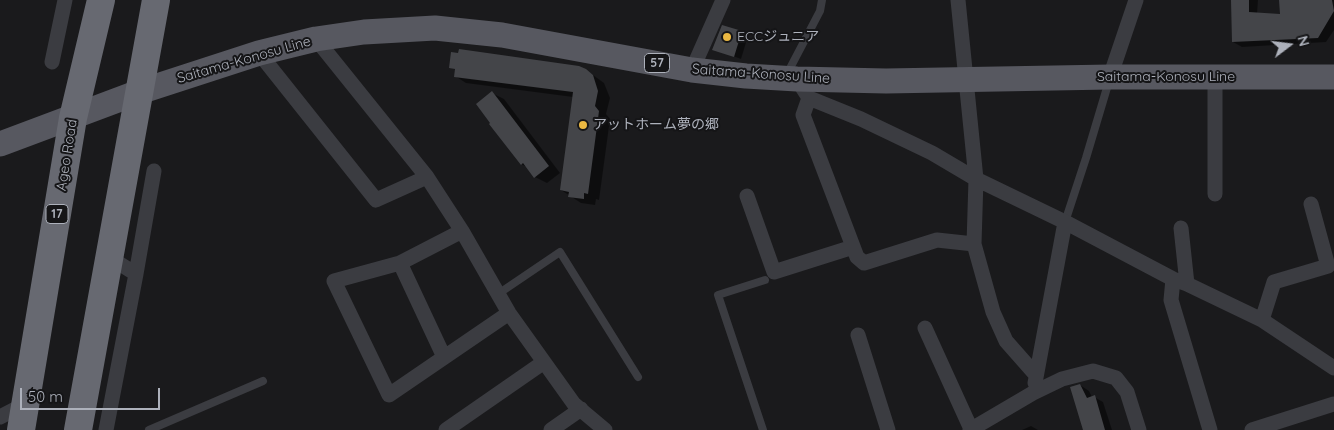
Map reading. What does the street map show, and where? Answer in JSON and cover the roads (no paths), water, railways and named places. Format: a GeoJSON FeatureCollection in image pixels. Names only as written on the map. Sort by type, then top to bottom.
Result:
{"type":"FeatureCollection","features":[{"type":"Feature","properties":{"kind":"highway","name":"Ageo Road"},"geometry":{"type":"LineString","coordinates":[[22,430],[72,118],[101,0]]}},
{"type":"Feature","properties":{"kind":"highway"},"geometry":{"type":"LineString","coordinates":[[78,430],[156,0]]}},
{"type":"Feature","properties":{"kind":"main road","name":"Saitama-Konosu Line"},"geometry":{"type":"LineString","coordinates":[[0,144],[140,92],[259,53],[316,39],[364,32],[435,28],[502,35],[692,70],[797,85],[886,81],[1110,77],[1334,77]]}},
{"type":"Feature","properties":{"kind":"street"},"geometry":{"type":"LineString","coordinates":[[52,62],[65,0]]}},
{"type":"Feature","properties":{"kind":"street"},"geometry":{"type":"LineString","coordinates":[[692,70],[723,0]]}},
{"type":"Feature","properties":{"kind":"street"},"geometry":{"type":"LineString","coordinates":[[958,0],[976,179],[974,244],[993,312],[1006,341],[1036,375]]}},
{"type":"Feature","properties":{"kind":"street"},"geometry":{"type":"LineString","coordinates":[[1110,77],[1136,0]]}},
{"type":"Feature","properties":{"kind":"street"},"geometry":{"type":"LineString","coordinates":[[316,39],[428,177],[462,231],[509,313],[574,404],[605,430]]}},
{"type":"Feature","properties":{"kind":"street"},"geometry":{"type":"LineString","coordinates":[[259,53],[376,200],[428,177]]}},
{"type":"Feature","properties":{"kind":"street"},"geometry":{"type":"LineString","coordinates":[[1215,77],[1215,194]]}},
{"type":"Feature","properties":{"kind":"street"},"geometry":{"type":"LineString","coordinates":[[797,85],[932,153],[976,179],[1262,320],[1334,368]]}},
{"type":"Feature","properties":{"kind":"street"},"geometry":{"type":"LineString","coordinates":[[797,85],[804,115],[857,257],[864,263],[937,240],[974,244]]}},
{"type":"Feature","properties":{"kind":"street"},"geometry":{"type":"LineString","coordinates":[[106,430],[154,171]]}},
{"type":"Feature","properties":{"kind":"street"},"geometry":{"type":"LineString","coordinates":[[747,196],[774,272],[853,247]]}},
{"type":"Feature","properties":{"kind":"street"},"geometry":{"type":"LineString","coordinates":[[1262,320],[1274,282],[1328,266],[1311,204]]}},
{"type":"Feature","properties":{"kind":"street"},"geometry":{"type":"LineString","coordinates":[[1033,393],[1065,222]]}},
{"type":"Feature","properties":{"kind":"street"},"geometry":{"type":"LineString","coordinates":[[1181,228],[1180,281],[1171,300],[1210,430]]}},
{"type":"Feature","properties":{"kind":"street"},"geometry":{"type":"LineString","coordinates":[[462,231],[400,263],[334,280],[389,396],[509,313]]}},
{"type":"Feature","properties":{"kind":"street"},"geometry":{"type":"LineString","coordinates":[[109,257],[136,274]]}},
{"type":"Feature","properties":{"kind":"street"},"geometry":{"type":"LineString","coordinates":[[400,263],[444,357]]}},
{"type":"Feature","properties":{"kind":"street"},"geometry":{"type":"LineString","coordinates":[[925,328],[970,430],[1033,393],[1062,379],[1093,371],[1116,378],[1127,392],[1138,430]]}},
{"type":"Feature","properties":{"kind":"street"},"geometry":{"type":"LineString","coordinates":[[858,335],[888,430]]}},
{"type":"Feature","properties":{"kind":"street"},"geometry":{"type":"LineString","coordinates":[[446,430],[544,362]]}},
{"type":"Feature","properties":{"kind":"street"},"geometry":{"type":"LineString","coordinates":[[0,417],[27,403]]}},
{"type":"Feature","properties":{"kind":"street"},"geometry":{"type":"LineString","coordinates":[[1252,430],[1334,404]]}},
{"type":"Feature","properties":{"kind":"street"},"geometry":{"type":"LineString","coordinates":[[551,430],[580,409]]}},
{"type":"Feature","properties":{"kind":"lane"},"geometry":{"type":"LineString","coordinates":[[797,85],[822,0]]}},
{"type":"Feature","properties":{"kind":"lane"},"geometry":{"type":"LineString","coordinates":[[1065,222],[1110,77]]}},
{"type":"Feature","properties":{"kind":"lane"},"geometry":{"type":"LineString","coordinates":[[498,294],[560,252],[638,377]]}},
{"type":"Feature","properties":{"kind":"lane"},"geometry":{"type":"LineString","coordinates":[[763,430],[718,295],[765,280]]}},
{"type":"Feature","properties":{"kind":"lane"},"geometry":{"type":"LineString","coordinates":[[149,430],[263,380]]}},
{"type":"Feature","properties":{"kind":"place","name":"ECCジュニア"},"geometry":{"type":"Point","coordinates":[727,37]}},
{"type":"Feature","properties":{"kind":"place","name":"アットホーム夢の郷"},"geometry":{"type":"Point","coordinates":[583,125]}}]}
